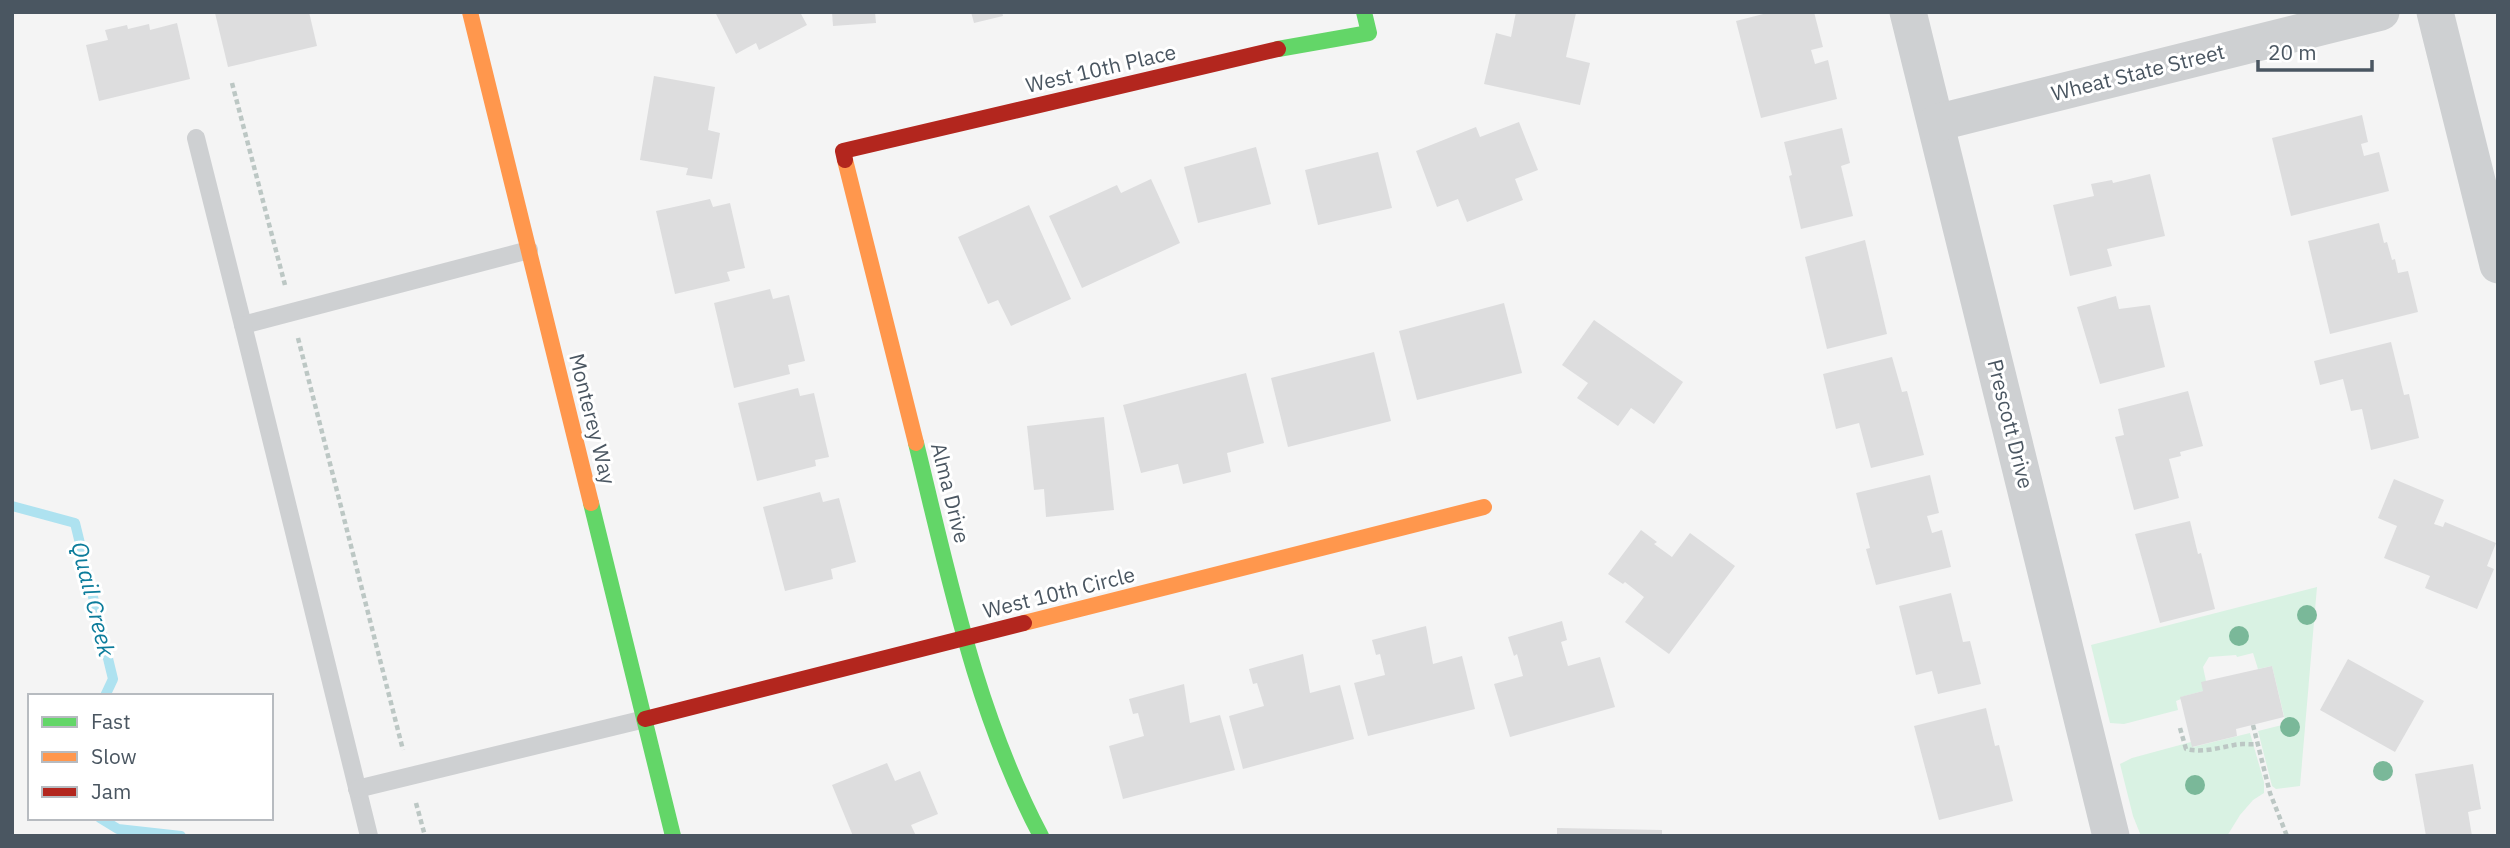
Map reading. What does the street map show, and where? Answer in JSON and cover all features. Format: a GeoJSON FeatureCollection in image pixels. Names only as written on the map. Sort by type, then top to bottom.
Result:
{"type":"FeatureCollection","features":[{"type":"Feature","properties":{"kind":"street","name":"Monterey Way"},"geometry":{"type":"LineString","coordinates":[[470,12],[673,836]]}},
{"type":"Feature","properties":{"kind":"street","name":"West 10th Place"},"geometry":{"type":"LineString","coordinates":[[843,152],[1289,46],[1369,33],[1364,12]]}},
{"type":"Feature","properties":{"kind":"street","name":"Prescott Drive"},"geometry":{"type":"LineString","coordinates":[[1908,12],[2111,836]]}},
{"type":"Feature","properties":{"kind":"street","name":"Wheat State Street"},"geometry":{"type":"LineString","coordinates":[[1936,123],[2381,12]]}},
{"type":"Feature","properties":{"kind":"street"},"geometry":{"type":"LineString","coordinates":[[2435,12],[2498,265]]}},
{"type":"Feature","properties":{"kind":"street","name":"Alma Drive"},"geometry":{"type":"LineString","coordinates":[[843,152],[964,639],[996,741],[1028,814],[1041,836]]}},
{"type":"Feature","properties":{"kind":"street","name":"West 10th Circle"},"geometry":{"type":"LineString","coordinates":[[645,719],[1484,507]]}},
{"type":"Feature","properties":{"kind":"lane"},"geometry":{"type":"LineString","coordinates":[[196,138],[369,836]]}},
{"type":"Feature","properties":{"kind":"lane"},"geometry":{"type":"LineString","coordinates":[[243,325],[528,250]]}},
{"type":"Feature","properties":{"kind":"lane"},"geometry":{"type":"LineString","coordinates":[[357,789],[645,719]]}},
{"type":"Feature","properties":{"kind":"path"},"geometry":{"type":"LineString","coordinates":[[232,83],[425,836]]}},
{"type":"Feature","properties":{"kind":"path"},"geometry":{"type":"LineString","coordinates":[[2253,725],[2270,793],[2287,836]]}},
{"type":"Feature","properties":{"kind":"path"},"geometry":{"type":"LineString","coordinates":[[2180,728],[2186,749],[2199,751],[2239,744],[2258,744]]}},
{"type":"Feature","properties":{"kind":"green space"},"geometry":{"type":"Polygon","coordinates":[[[2317,587],[2300,786],[2276,789],[2272,786],[2258,731],[2286,724],[2272,666],[2258,669],[2253,653],[2237,657],[2209,657],[2203,667],[2206,681],[2203,691],[2181,697],[2176,701],[2178,710],[2124,724],[2110,723],[2091,645],[2317,587]]]}},
{"type":"Feature","properties":{"kind":"green space"},"geometry":{"type":"Polygon","coordinates":[[[2250,733],[2264,782],[2264,793],[2253,800],[2240,815],[2227,836],[2141,836],[2120,764],[2132,758],[2191,742],[2193,747],[2250,733]]]}},
{"type":"Feature","properties":{"kind":"building"},"geometry":{"type":"Polygon","coordinates":[[[309,12],[317,46],[228,67],[215,13],[309,12]]]}},
{"type":"Feature","properties":{"kind":"building"},"geometry":{"type":"Polygon","coordinates":[[[715,12],[800,12],[807,25],[759,50],[756,43],[736,54],[715,12]]]}},
{"type":"Feature","properties":{"kind":"building"},"geometry":{"type":"Polygon","coordinates":[[[832,12],[875,12],[876,23],[833,26],[832,12]]]}},
{"type":"Feature","properties":{"kind":"building"},"geometry":{"type":"Polygon","coordinates":[[[971,12],[1002,12],[1003,16],[974,23],[971,12]]]}},
{"type":"Feature","properties":{"kind":"building"},"geometry":{"type":"Polygon","coordinates":[[[1516,12],[1576,13],[1566,57],[1590,63],[1580,105],[1484,84],[1496,33],[1511,37],[1516,12]]]}},
{"type":"Feature","properties":{"kind":"building"},"geometry":{"type":"Polygon","coordinates":[[[1771,12],[1814,12],[1823,47],[1811,50],[1815,64],[1828,60],[1837,99],[1761,118],[1736,21],[1771,12]]]}},
{"type":"Feature","properties":{"kind":"building"},"geometry":{"type":"Polygon","coordinates":[[[177,23],[190,79],[99,101],[86,45],[108,40],[105,30],[127,25],[128,29],[149,24],[150,30],[177,23]]]}},
{"type":"Feature","properties":{"kind":"building"},"geometry":{"type":"Polygon","coordinates":[[[654,76],[715,87],[708,130],[720,133],[712,179],[686,175],[688,168],[640,160],[654,76]]]}},
{"type":"Feature","properties":{"kind":"building"},"geometry":{"type":"Polygon","coordinates":[[[2362,115],[2368,142],[2361,144],[2364,156],[2379,152],[2389,191],[2291,216],[2272,138],[2362,115]]]}},
{"type":"Feature","properties":{"kind":"building"},"geometry":{"type":"Polygon","coordinates":[[[1519,122],[1538,170],[1515,179],[1523,200],[1467,222],[1458,199],[1437,207],[1416,151],[1476,127],[1480,137],[1519,122]]]}},
{"type":"Feature","properties":{"kind":"building"},"geometry":{"type":"Polygon","coordinates":[[[1842,128],[1850,163],[1841,166],[1853,216],[1801,229],[1784,142],[1842,128]]]}},
{"type":"Feature","properties":{"kind":"building"},"geometry":{"type":"Polygon","coordinates":[[[1256,147],[1271,204],[1198,223],[1184,167],[1256,147]]]}},
{"type":"Feature","properties":{"kind":"building"},"geometry":{"type":"Polygon","coordinates":[[[1378,152],[1392,208],[1318,225],[1305,170],[1378,152]]]}},
{"type":"Feature","properties":{"kind":"building"},"geometry":{"type":"Polygon","coordinates":[[[2150,174],[2165,236],[2107,249],[2112,266],[2070,276],[2053,205],[2094,196],[2091,184],[2112,180],[2113,183],[2150,174]]]}},
{"type":"Feature","properties":{"kind":"building"},"geometry":{"type":"Polygon","coordinates":[[[1151,179],[1180,243],[1082,288],[1049,216],[1117,185],[1121,193],[1151,179]]]}},
{"type":"Feature","properties":{"kind":"building"},"geometry":{"type":"Polygon","coordinates":[[[710,199],[713,207],[730,203],[745,268],[727,272],[730,281],[675,294],[656,211],[710,199]]]}},
{"type":"Feature","properties":{"kind":"building"},"geometry":{"type":"Polygon","coordinates":[[[1029,205],[1071,299],[1011,326],[998,300],[988,304],[958,237],[1029,205]]]}},
{"type":"Feature","properties":{"kind":"building"},"geometry":{"type":"Polygon","coordinates":[[[2379,223],[2384,243],[2387,242],[2392,260],[2395,259],[2398,273],[2408,271],[2418,312],[2330,334],[2308,241],[2379,223]]]}},
{"type":"Feature","properties":{"kind":"building"},"geometry":{"type":"Polygon","coordinates":[[[1865,240],[1887,334],[1827,349],[1805,257],[1865,240]]]}},
{"type":"Feature","properties":{"kind":"building"},"geometry":{"type":"Polygon","coordinates":[[[770,289],[773,299],[789,295],[805,361],[788,365],[790,374],[734,388],[714,303],[770,289]]]}},
{"type":"Feature","properties":{"kind":"building"},"geometry":{"type":"Polygon","coordinates":[[[2116,296],[2119,309],[2150,305],[2165,367],[2100,384],[2077,307],[2116,296]]]}},
{"type":"Feature","properties":{"kind":"building"},"geometry":{"type":"Polygon","coordinates":[[[1504,303],[1522,373],[1417,400],[1399,331],[1504,303]]]}},
{"type":"Feature","properties":{"kind":"building"},"geometry":{"type":"Polygon","coordinates":[[[1594,320],[1683,382],[1654,424],[1631,408],[1618,426],[1577,398],[1588,383],[1562,365],[1594,320]]]}},
{"type":"Feature","properties":{"kind":"building"},"geometry":{"type":"Polygon","coordinates":[[[2391,342],[2404,395],[2409,394],[2419,438],[2371,450],[2362,409],[2351,411],[2343,379],[2320,385],[2314,361],[2391,342]]]}},
{"type":"Feature","properties":{"kind":"building"},"geometry":{"type":"Polygon","coordinates":[[[1374,352],[1391,421],[1288,447],[1271,378],[1374,352]]]}},
{"type":"Feature","properties":{"kind":"building"},"geometry":{"type":"Polygon","coordinates":[[[1892,357],[1902,392],[1907,391],[1924,455],[1871,468],[1859,423],[1836,429],[1823,374],[1892,357]]]}},
{"type":"Feature","properties":{"kind":"building"},"geometry":{"type":"Polygon","coordinates":[[[1246,373],[1264,443],[1227,453],[1231,472],[1183,484],[1178,464],[1141,473],[1123,405],[1246,373]]]}},
{"type":"Feature","properties":{"kind":"building"},"geometry":{"type":"Polygon","coordinates":[[[798,388],[800,396],[814,393],[829,457],[815,460],[816,466],[757,481],[738,403],[798,388]]]}},
{"type":"Feature","properties":{"kind":"building"},"geometry":{"type":"Polygon","coordinates":[[[2188,391],[2203,446],[2180,452],[2181,456],[2169,459],[2179,498],[2134,510],[2115,437],[2124,435],[2118,409],[2188,391]]]}},
{"type":"Feature","properties":{"kind":"building"},"geometry":{"type":"Polygon","coordinates":[[[1104,417],[1114,510],[1046,517],[1044,489],[1034,490],[1027,426],[1104,417]]]}},
{"type":"Feature","properties":{"kind":"building"},"geometry":{"type":"Polygon","coordinates":[[[1930,475],[1939,513],[1927,516],[1932,533],[1942,530],[1951,567],[1876,585],[1866,549],[1870,548],[1856,493],[1930,475]]]}},
{"type":"Feature","properties":{"kind":"building"},"geometry":{"type":"Polygon","coordinates":[[[2394,479],[2444,500],[2434,524],[2443,527],[2445,522],[2496,543],[2487,566],[2494,569],[2477,609],[2425,588],[2430,576],[2384,558],[2397,526],[2378,518],[2394,479]]]}},
{"type":"Feature","properties":{"kind":"building"},"geometry":{"type":"Polygon","coordinates":[[[820,492],[823,502],[839,498],[856,562],[831,569],[833,579],[785,591],[763,507],[820,492]]]}},
{"type":"Feature","properties":{"kind":"building"},"geometry":{"type":"Polygon","coordinates":[[[2190,521],[2215,609],[2160,623],[2135,534],[2190,521]]]}},
{"type":"Feature","properties":{"kind":"building"},"geometry":{"type":"Polygon","coordinates":[[[1641,530],[1672,557],[1690,533],[1735,566],[1669,654],[1625,622],[1644,597],[1625,582],[1623,584],[1608,574],[1641,530]]]}},
{"type":"Feature","properties":{"kind":"building"},"geometry":{"type":"Polygon","coordinates":[[[1951,593],[1963,642],[1970,641],[1981,684],[1938,694],[1932,671],[1916,675],[1899,606],[1951,593]]]}},
{"type":"Feature","properties":{"kind":"building"},"geometry":{"type":"Polygon","coordinates":[[[1562,621],[1567,640],[1561,642],[1568,666],[1600,657],[1615,707],[1510,737],[1494,684],[1523,676],[1517,654],[1514,656],[1508,637],[1562,621]]]}},
{"type":"Feature","properties":{"kind":"building"},"geometry":{"type":"Polygon","coordinates":[[[1426,626],[1433,664],[1462,656],[1475,709],[1368,736],[1354,683],[1385,675],[1380,654],[1376,655],[1372,640],[1426,626]]]}},
{"type":"Feature","properties":{"kind":"building"},"geometry":{"type":"Polygon","coordinates":[[[1303,654],[1310,693],[1340,685],[1354,739],[1243,769],[1229,716],[1264,706],[1257,683],[1253,684],[1249,669],[1303,654]]]}},
{"type":"Feature","properties":{"kind":"building"},"geometry":{"type":"Polygon","coordinates":[[[2348,659],[2424,701],[2395,752],[2320,710],[2348,659]]]}},
{"type":"Feature","properties":{"kind":"building"},"geometry":{"type":"Polygon","coordinates":[[[2272,666],[2284,717],[2236,729],[2237,736],[2192,747],[2180,697],[2203,691],[2201,682],[2272,666]]]}},
{"type":"Feature","properties":{"kind":"building"},"geometry":{"type":"Polygon","coordinates":[[[1184,684],[1190,723],[1220,715],[1235,770],[1123,799],[1109,746],[1144,736],[1138,713],[1133,714],[1129,699],[1184,684]]]}},
{"type":"Feature","properties":{"kind":"building"},"geometry":{"type":"Polygon","coordinates":[[[1986,708],[1995,746],[1999,745],[2013,801],[1939,820],[1914,726],[1986,708]]]}},
{"type":"Feature","properties":{"kind":"building"},"geometry":{"type":"Polygon","coordinates":[[[887,763],[895,781],[920,771],[938,814],[911,825],[916,836],[853,836],[832,785],[887,763]]]}},
{"type":"Feature","properties":{"kind":"building"},"geometry":{"type":"Polygon","coordinates":[[[2473,764],[2481,809],[2468,812],[2472,836],[2426,836],[2415,774],[2473,764]]]}},
{"type":"Feature","properties":{"kind":"building"},"geometry":{"type":"Polygon","coordinates":[[[1557,828],[1662,830],[1662,836],[1557,836],[1557,828]]]}},
{"type":"Feature","properties":{"kind":"waterway","name":"Quail Creek"},"geometry":{"type":"LineString","coordinates":[[12,506],[75,523],[113,679],[106,694]]}},
{"type":"Feature","properties":{"kind":"waterway","name":"Quail Creek"},"geometry":{"type":"LineString","coordinates":[[103,820],[118,829],[181,836]]}},
{"type":"Feature","properties":{"kind":"traffic: fast"},"geometry":{"type":"LineString","coordinates":[[1278,49],[1369,33],[1364,12]]}},
{"type":"Feature","properties":{"kind":"traffic: fast"},"geometry":{"type":"LineString","coordinates":[[916,443],[953,594],[982,693],[1018,789],[1041,836]]}},
{"type":"Feature","properties":{"kind":"traffic: fast"},"geometry":{"type":"LineString","coordinates":[[591,503],[673,836]]}},
{"type":"Feature","properties":{"kind":"traffic: slow"},"geometry":{"type":"LineString","coordinates":[[470,12],[591,503]]}},
{"type":"Feature","properties":{"kind":"traffic: slow"},"geometry":{"type":"LineString","coordinates":[[845,160],[916,443]]}},
{"type":"Feature","properties":{"kind":"traffic: slow"},"geometry":{"type":"LineString","coordinates":[[1024,623],[1484,507]]}},
{"type":"Feature","properties":{"kind":"traffic: jam"},"geometry":{"type":"LineString","coordinates":[[845,160],[843,151],[1278,49]]}},
{"type":"Feature","properties":{"kind":"traffic: jam"},"geometry":{"type":"LineString","coordinates":[[645,719],[1024,623]]}}]}
